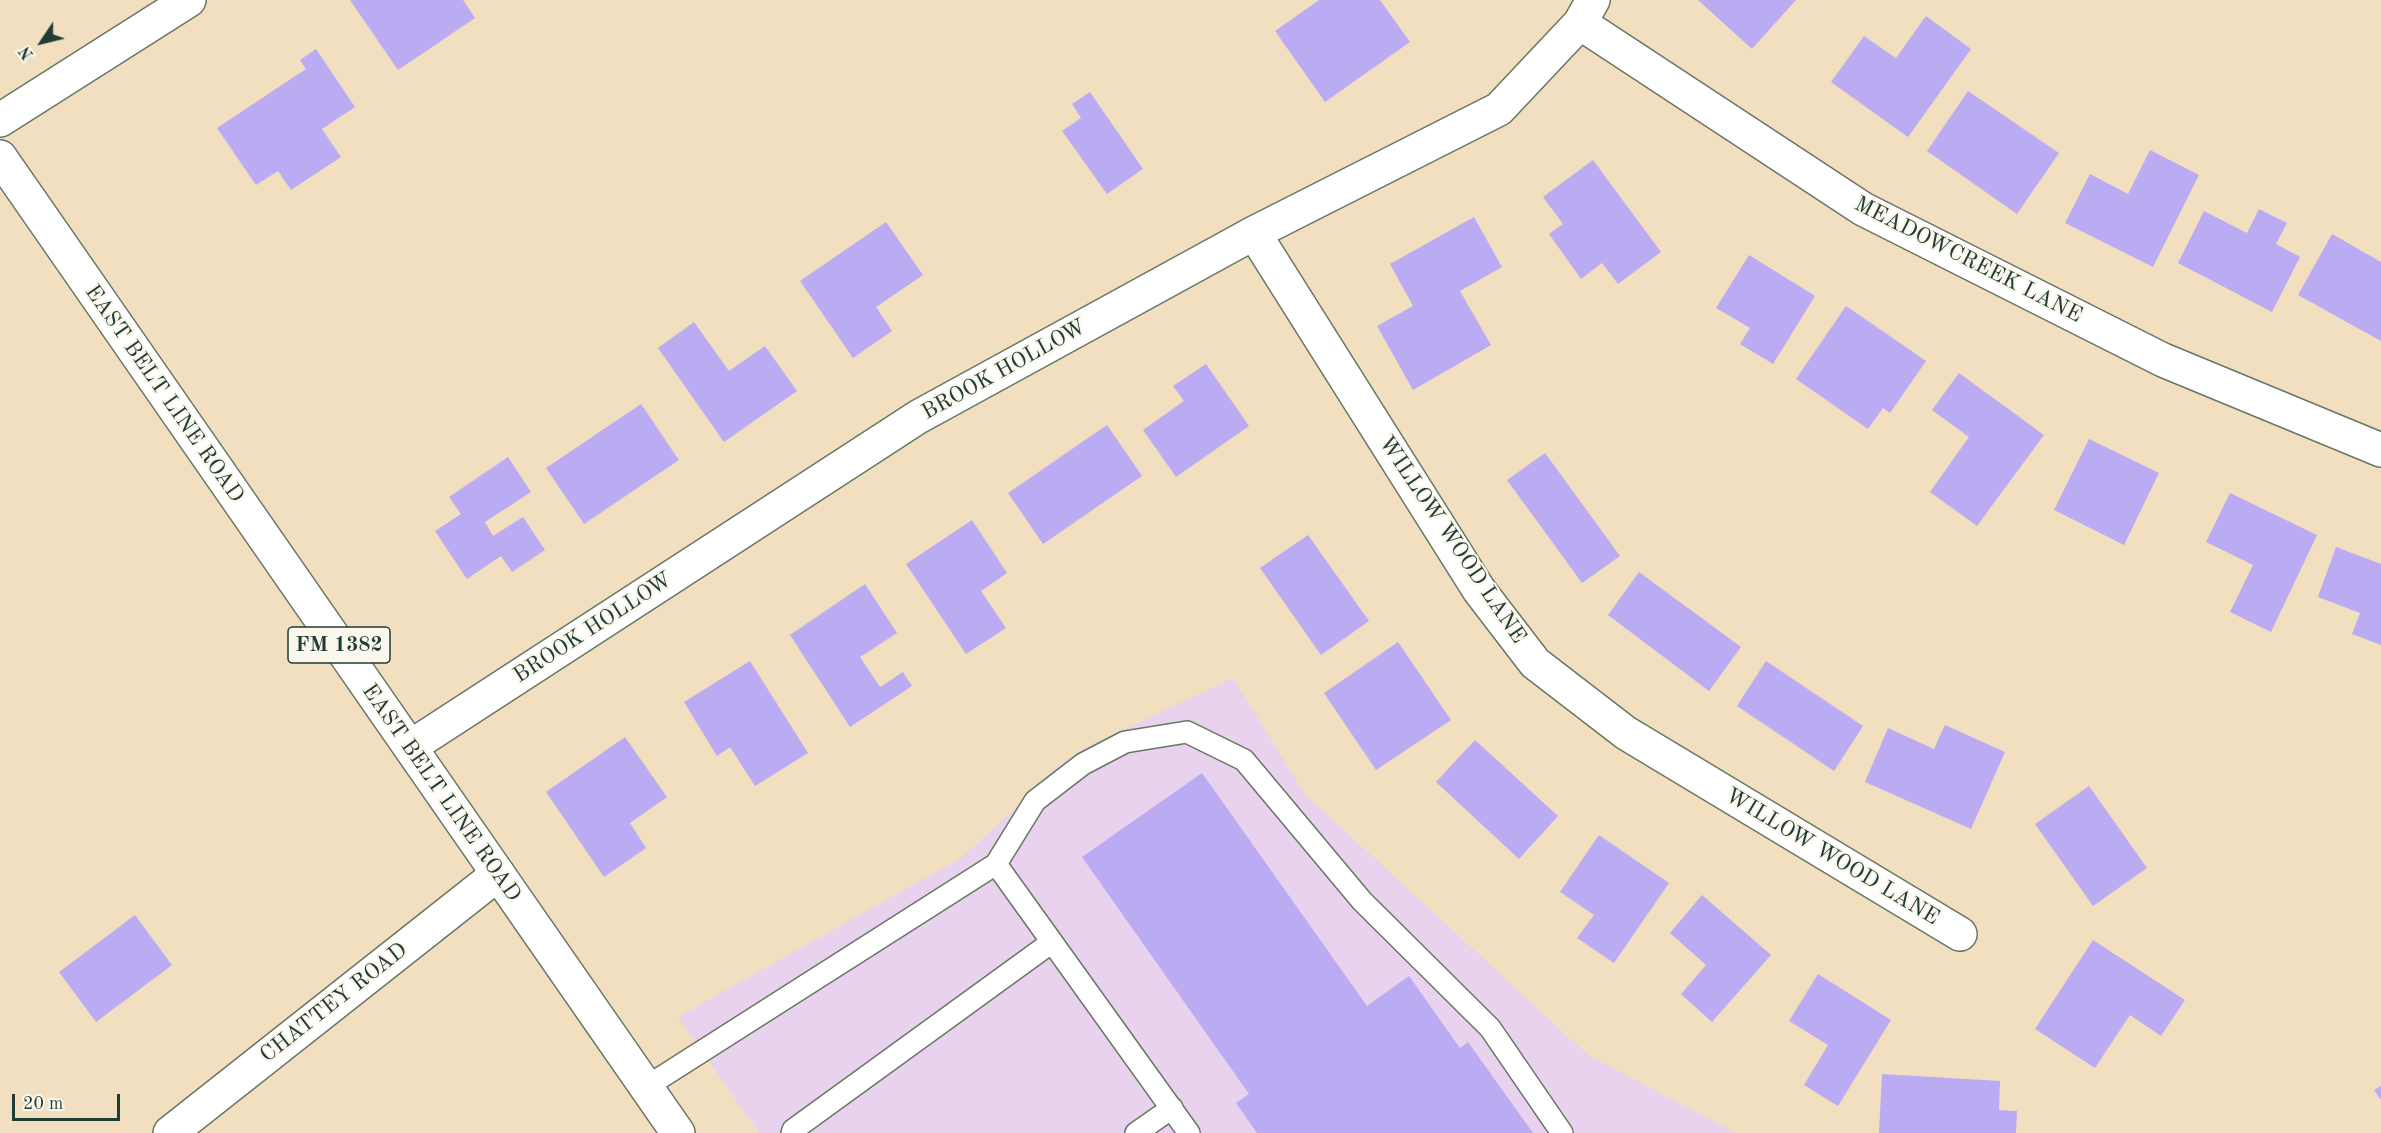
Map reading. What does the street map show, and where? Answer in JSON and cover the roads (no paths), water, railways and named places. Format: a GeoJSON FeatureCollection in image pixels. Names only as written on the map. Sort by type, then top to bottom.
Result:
{"type":"FeatureCollection","features":[{"type":"Feature","properties":{"kind":"street"},"geometry":{"type":"LineString","coordinates":[[0,120],[189,0]]}},
{"type":"Feature","properties":{"kind":"street","name":"BROOK HOLLOW"},"geometry":{"type":"LineString","coordinates":[[410,747],[918,417],[1254,233],[1499,109],[1587,12]]}},
{"type":"Feature","properties":{"kind":"street","name":"MEADOWCREEK LANE"},"geometry":{"type":"LineString","coordinates":[[1587,12],[1863,209],[2163,360],[2381,450]]}},
{"type":"Feature","properties":{"kind":"street","name":"EAST BELT LINE ROAD"},"geometry":{"type":"LineString","coordinates":[[0,157],[678,1133]]}},
{"type":"Feature","properties":{"kind":"street","name":"WILLOW WOOD LANE"},"geometry":{"type":"LineString","coordinates":[[1254,233],[1479,590],[1535,663],[1626,733],[1960,934]]}},
{"type":"Feature","properties":{"kind":"street","name":"CHATTEY ROAD"},"geometry":{"type":"LineString","coordinates":[[171,1133],[498,874]]}},
{"type":"Feature","properties":{"kind":"lane"},"geometry":{"type":"LineString","coordinates":[[646,1087],[996,864],[1035,801],[1083,764],[1125,742],[1187,732],[1244,760],[1362,901],[1490,1028],[1562,1133]]}},
{"type":"Feature","properties":{"kind":"lane"},"geometry":{"type":"LineString","coordinates":[[996,864],[1189,1133]]}},
{"type":"Feature","properties":{"kind":"lane"},"geometry":{"type":"LineString","coordinates":[[792,1133],[793,1130],[1052,942]]}},
{"type":"Feature","properties":{"kind":"lane"},"geometry":{"type":"LineString","coordinates":[[1136,1133],[1172,1108]]}}]}
